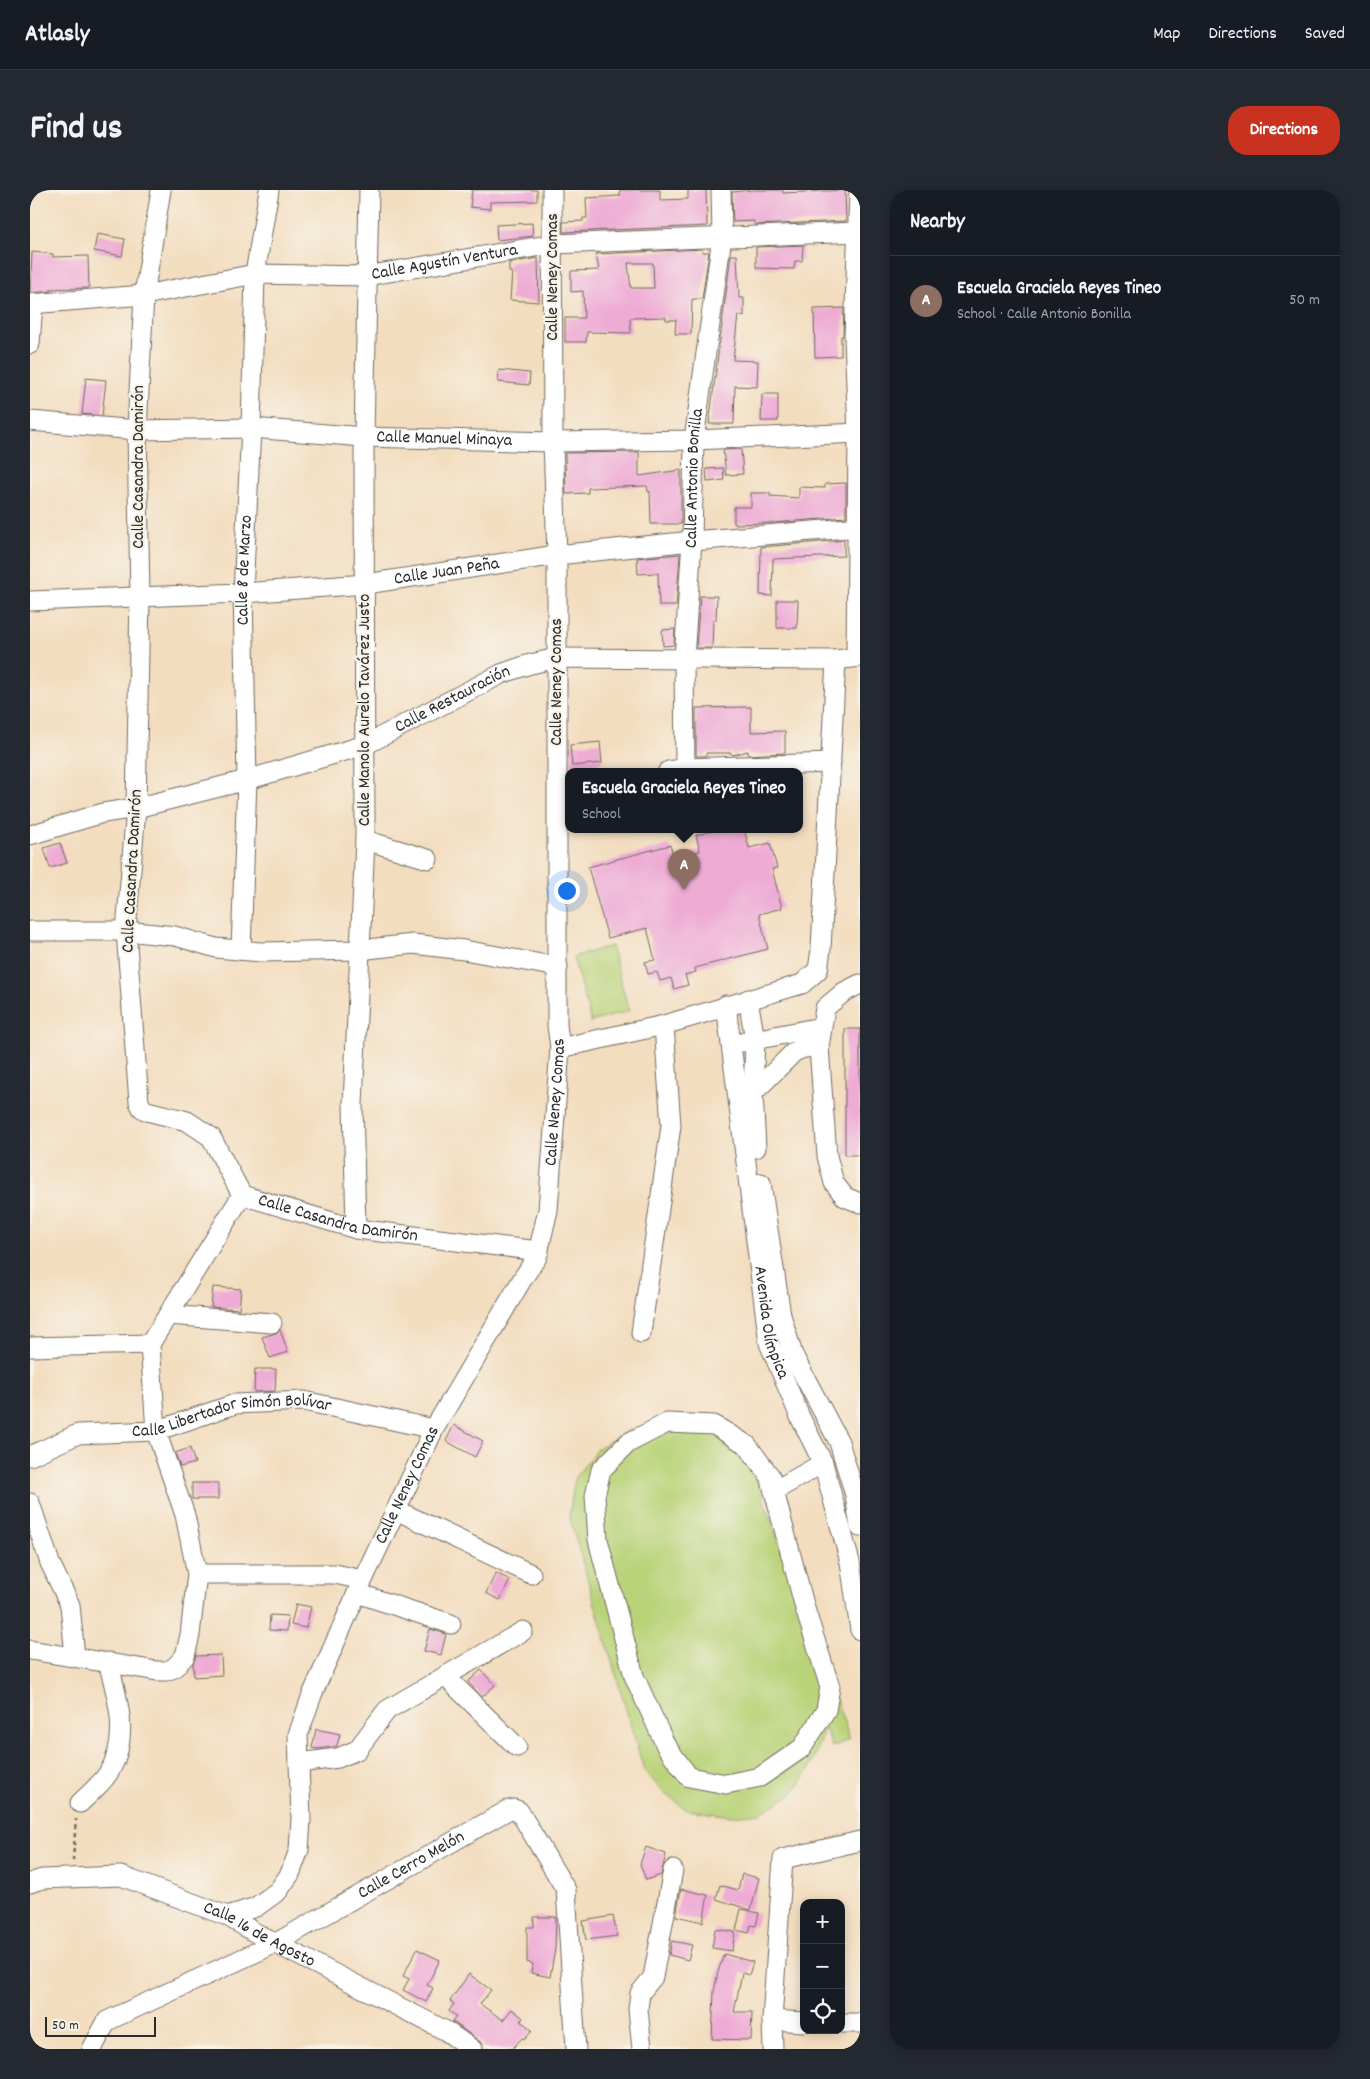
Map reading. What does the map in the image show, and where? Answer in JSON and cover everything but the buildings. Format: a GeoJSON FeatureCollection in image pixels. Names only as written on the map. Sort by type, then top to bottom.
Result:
{"type":"FeatureCollection","features":[{"type":"Feature","properties":{"kind":"street","name":"Calle Casandra Damirón"},"geometry":{"type":"LineString","coordinates":[[160,190],[144,295],[137,430],[140,596],[136,808],[126,931],[139,1102],[142,1108],[147,1111],[187,1121],[211,1137],[242,1195],[356,1229],[539,1251]]}},
{"type":"Feature","properties":{"kind":"street","name":"Calle 8 de Marzo"},"geometry":{"type":"LineString","coordinates":[[240,950],[247,780],[243,593],[256,274],[269,190]]}},
{"type":"Feature","properties":{"kind":"street","name":"Calle Manolo Aurelo Tavárez Justo"},"geometry":{"type":"LineString","coordinates":[[356,1229],[353,1104],[365,840],[366,584],[364,437],[368,190]]}},
{"type":"Feature","properties":{"kind":"street","name":"Calle Neney Comas"},"geometry":{"type":"LineString","coordinates":[[228,1916],[256,1907],[278,1891],[290,1874],[299,1850],[301,1819],[298,1735],[309,1703],[360,1587],[434,1429],[523,1278],[537,1258],[548,1210],[560,1048],[557,1025],[563,791],[556,658],[557,555],[553,442],[552,190]]}},
{"type":"Feature","properties":{"kind":"street","name":"Calle Antonio Bonilla"},"geometry":{"type":"LineString","coordinates":[[676,768],[692,540],[694,440],[722,237],[721,190]]}},
{"type":"Feature","properties":{"kind":"street"},"geometry":{"type":"LineString","coordinates":[[858,657],[859,433],[857,337],[859,190]]}},
{"type":"Feature","properties":{"kind":"street","name":"Calle Agustín Ventura"},"geometry":{"type":"LineString","coordinates":[[32,304],[144,295],[256,274],[366,276],[553,244],[722,237],[859,227]]}},
{"type":"Feature","properties":{"kind":"street"},"geometry":{"type":"LineString","coordinates":[[30,344],[32,304]]}},
{"type":"Feature","properties":{"kind":"street","name":"Calle Manuel Minaya"},"geometry":{"type":"LineString","coordinates":[[30,421],[137,430],[251,428],[364,437],[553,442],[694,440],[859,433]]}},
{"type":"Feature","properties":{"kind":"street","name":"Calle Juan Peña"},"geometry":{"type":"LineString","coordinates":[[30,601],[243,593],[366,584],[557,555],[692,540],[858,527]]}},
{"type":"Feature","properties":{"kind":"street","name":"Calle Restauración"},"geometry":{"type":"LineString","coordinates":[[30,835],[103,813],[136,808],[247,780],[365,745],[501,674],[556,658],[836,660],[858,657]]}},
{"type":"Feature","properties":{"kind":"street"},"geometry":{"type":"LineString","coordinates":[[560,1048],[664,1025],[726,1005],[802,984],[818,970],[821,949],[836,660]]}},
{"type":"Feature","properties":{"kind":"street"},"geometry":{"type":"LineString","coordinates":[[720,768],[831,763]]}},
{"type":"Feature","properties":{"kind":"street"},"geometry":{"type":"LineString","coordinates":[[365,840],[428,859]]}},
{"type":"Feature","properties":{"kind":"street"},"geometry":{"type":"LineString","coordinates":[[30,931],[126,931],[175,936],[216,948],[261,952],[359,950],[413,944],[464,950],[558,968]]}},
{"type":"Feature","properties":{"kind":"street"},"geometry":{"type":"LineString","coordinates":[[860,984],[844,992],[826,1008],[819,1047],[827,1156],[834,1183],[845,1197],[860,1203]]}},
{"type":"Feature","properties":{"kind":"street"},"geometry":{"type":"LineString","coordinates":[[748,999],[755,1040],[754,1135],[780,1316],[793,1355],[838,1442],[855,1495],[860,1527]]}},
{"type":"Feature","properties":{"kind":"street","name":"Avenida Olímpica"},"geometry":{"type":"LineString","coordinates":[[726,1005],[769,1343],[800,1418],[823,1463],[850,1562],[860,1630]]}},
{"type":"Feature","properties":{"kind":"street"},"geometry":{"type":"LineString","coordinates":[[641,1333],[670,1126],[664,1025]]}},
{"type":"Feature","properties":{"kind":"street"},"geometry":{"type":"LineString","coordinates":[[731,1044],[822,1027]]}},
{"type":"Feature","properties":{"kind":"street"},"geometry":{"type":"LineString","coordinates":[[739,1107],[794,1052],[804,1048],[819,1047]]}},
{"type":"Feature","properties":{"kind":"street"},"geometry":{"type":"LineString","coordinates":[[30,1650],[166,1671],[180,1663],[185,1656],[190,1635],[197,1574],[185,1515],[156,1432],[150,1344],[242,1195]]}},
{"type":"Feature","properties":{"kind":"street"},"geometry":{"type":"LineString","coordinates":[[168,1315],[272,1323]]}},
{"type":"Feature","properties":{"kind":"street"},"geometry":{"type":"LineString","coordinates":[[30,1348],[150,1344]]}},
{"type":"Feature","properties":{"kind":"street","name":"Calle Libertador Simón Bolívar"},"geometry":{"type":"LineString","coordinates":[[30,1456],[78,1434],[156,1432],[235,1404],[304,1400],[434,1429]]}},
{"type":"Feature","properties":{"kind":"street"},"geometry":{"type":"LineString","coordinates":[[667,1423],[714,1425],[747,1445],[770,1476],[774,1491],[806,1612],[830,1687],[826,1710],[802,1748],[760,1777],[726,1784],[689,1777],[666,1746],[634,1676],[598,1540],[595,1496],[601,1470],[628,1443],[667,1423]]}},
{"type":"Feature","properties":{"kind":"street"},"geometry":{"type":"LineString","coordinates":[[774,1491],[823,1463]]}},
{"type":"Feature","properties":{"kind":"street"},"geometry":{"type":"LineString","coordinates":[[30,1503],[50,1563],[70,1605],[75,1657]]}},
{"type":"Feature","properties":{"kind":"street"},"geometry":{"type":"LineString","coordinates":[[396,1510],[531,1574]]}},
{"type":"Feature","properties":{"kind":"street"},"geometry":{"type":"LineString","coordinates":[[197,1574],[276,1572],[335,1574],[360,1587],[451,1624]]}},
{"type":"Feature","properties":{"kind":"street"},"geometry":{"type":"LineString","coordinates":[[299,1763],[338,1758],[357,1750],[387,1710],[523,1631]]}},
{"type":"Feature","properties":{"kind":"street"},"geometry":{"type":"LineString","coordinates":[[80,1803],[107,1775],[118,1753],[122,1724],[118,1696],[108,1662]]}},
{"type":"Feature","properties":{"kind":"street"},"geometry":{"type":"LineString","coordinates":[[445,1676],[517,1747]]}},
{"type":"Feature","properties":{"kind":"street","name":"Calle Cerro Melón"},"geometry":{"type":"LineString","coordinates":[[92,2049],[107,2021],[276,1943],[508,1810],[514,1809],[519,1811],[566,1890],[576,2049]]}},
{"type":"Feature","properties":{"kind":"street"},"geometry":{"type":"LineString","coordinates":[[773,2049],[772,2020],[783,1859],[860,1841]]}},
{"type":"Feature","properties":{"kind":"street"},"geometry":{"type":"LineString","coordinates":[[642,2049],[638,2010],[640,1993],[654,1977],[672,1870]]}},
{"type":"Feature","properties":{"kind":"street","name":"Calle 16 de Agosto"},"geometry":{"type":"LineString","coordinates":[[30,1883],[42,1879],[122,1876],[228,1916],[446,2031],[472,2049]]}},
{"type":"Feature","properties":{"kind":"street"},"geometry":{"type":"LineString","coordinates":[[772,2020],[800,2022]]}},
{"type":"Feature","properties":{"kind":"street"},"geometry":{"type":"LineString","coordinates":[[845,2023],[860,2024]]}},
{"type":"Feature","properties":{"kind":"path"},"geometry":{"type":"LineString","coordinates":[[72,1878],[75,1823],[80,1803]]}},
{"type":"Feature","properties":{"kind":"green space"},"geometry":{"type":"Polygon","coordinates":[[[611,946],[629,1011],[591,1022],[573,957],[611,946]]]}},
{"type":"Feature","properties":{"kind":"green space"},"geometry":{"type":"Polygon","coordinates":[[[656,1423],[721,1429],[738,1445],[752,1468],[850,1739],[832,1747],[825,1727],[809,1770],[793,1793],[761,1813],[732,1816],[687,1810],[664,1793],[644,1770],[569,1516],[575,1478],[597,1449],[627,1431],[656,1423]]]}},
{"type":"Feature","properties":{"kind":"place","name":"Escuela Graciela Reyes Tineo"},"geometry":{"type":"Point","coordinates":[684,890]}}]}
